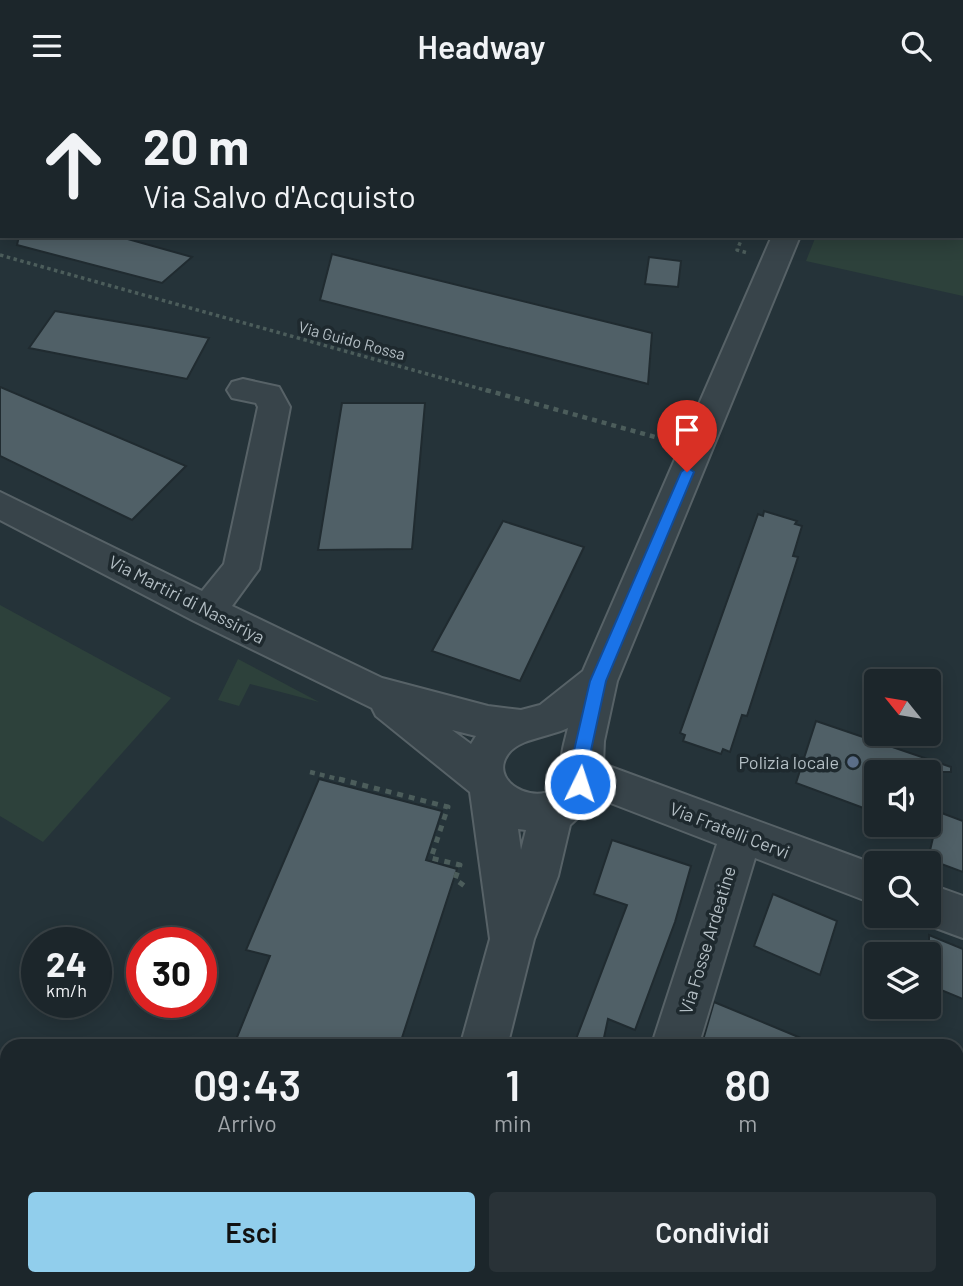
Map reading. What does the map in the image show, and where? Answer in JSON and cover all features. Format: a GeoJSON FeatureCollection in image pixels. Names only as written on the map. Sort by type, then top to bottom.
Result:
{"type":"FeatureCollection","features":[{"type":"Feature","properties":{"kind":"street"},"geometry":{"type":"LineString","coordinates":[[485,1039],[510,923],[536,876],[549,823],[573,783],[598,681],[785,238]]}},
{"type":"Feature","properties":{"kind":"street"},"geometry":{"type":"LineString","coordinates":[[207,611],[241,569],[274,407],[268,395],[243,390]]}},
{"type":"Feature","properties":{"kind":"street","name":"Via Martiri di Nassiriya"},"geometry":{"type":"LineString","coordinates":[[0,505],[207,611],[374,692],[488,723],[525,726]]}},
{"type":"Feature","properties":{"kind":"street"},"geometry":{"type":"LineString","coordinates":[[510,923],[493,799],[484,767],[488,750],[502,735],[552,718],[598,681]]}},
{"type":"Feature","properties":{"kind":"street","name":"Via Martiri di Nassiriya"},"geometry":{"type":"LineString","coordinates":[[374,692],[488,784]]}},
{"type":"Feature","properties":{"kind":"street"},"geometry":{"type":"LineString","coordinates":[[488,784],[501,801],[517,810],[538,813],[573,783],[576,748],[561,733],[546,727],[525,726]]}},
{"type":"Feature","properties":{"kind":"street","name":"Via Fratelli Cervi"},"geometry":{"type":"LineString","coordinates":[[573,783],[594,779],[864,880]]}},
{"type":"Feature","properties":{"kind":"street","name":"Via Fosse Ardeatine"},"geometry":{"type":"LineString","coordinates":[[677,1039],[741,834]]}},
{"type":"Feature","properties":{"kind":"street"},"geometry":{"type":"LineString","coordinates":[[941,909],[963,917]]}},
{"type":"Feature","properties":{"kind":"path","name":"Via Guido Rossa"},"geometry":{"type":"LineString","coordinates":[[0,255],[697,449]]}},
{"type":"Feature","properties":{"kind":"path"},"geometry":{"type":"LineString","coordinates":[[310,772],[448,807],[431,858],[460,865],[456,879],[510,923]]}},
{"type":"Feature","properties":{"kind":"green space"},"geometry":{"type":"Polygon","coordinates":[[[815,238],[963,238],[963,296],[806,261],[815,238]]]}},
{"type":"Feature","properties":{"kind":"green space"},"geometry":{"type":"Polygon","coordinates":[[[0,605],[171,698],[43,842],[0,816],[0,605]]]}},
{"type":"Feature","properties":{"kind":"green space"},"geometry":{"type":"Polygon","coordinates":[[[238,659],[319,702],[250,684],[239,706],[218,700],[238,659]]]}},
{"type":"Feature","properties":{"kind":"building"},"geometry":{"type":"Polygon","coordinates":[[[19,238],[124,238],[192,257],[162,283],[17,245],[19,238]]]}},
{"type":"Feature","properties":{"kind":"building"},"geometry":{"type":"Polygon","coordinates":[[[332,254],[652,333],[648,384],[320,300],[332,254]]]}},
{"type":"Feature","properties":{"kind":"building"},"geometry":{"type":"Polygon","coordinates":[[[649,257],[681,261],[678,287],[645,284],[649,257]]]}},
{"type":"Feature","properties":{"kind":"building"},"geometry":{"type":"Polygon","coordinates":[[[55,311],[209,338],[187,379],[29,348],[55,311]]]}},
{"type":"Feature","properties":{"kind":"building"},"geometry":{"type":"Polygon","coordinates":[[[0,387],[186,466],[132,520],[0,456],[0,387]]]}},
{"type":"Feature","properties":{"kind":"building"},"geometry":{"type":"Polygon","coordinates":[[[342,403],[425,403],[412,549],[318,550],[342,403]]]}},
{"type":"Feature","properties":{"kind":"building"},"geometry":{"type":"Polygon","coordinates":[[[764,511],[797,521],[795,524],[802,526],[793,556],[798,557],[747,716],[742,715],[730,752],[723,749],[721,754],[683,741],[685,735],[680,733],[758,514],[763,516],[764,511]]]}},
{"type":"Feature","properties":{"kind":"building"},"geometry":{"type":"Polygon","coordinates":[[[503,521],[584,547],[520,681],[432,651],[503,521]]]}},
{"type":"Feature","properties":{"kind":"building","name":"Polizia locale"},"geometry":{"type":"Polygon","coordinates":[[[816,721],[864,737],[864,746],[889,746],[930,760],[864,760],[864,808],[796,783],[816,721]]]}},
{"type":"Feature","properties":{"kind":"building","name":"Polizia locale"},"geometry":{"type":"Polygon","coordinates":[[[941,764],[951,767],[951,772],[941,772],[941,764]]]}},
{"type":"Feature","properties":{"kind":"building"},"geometry":{"type":"Polygon","coordinates":[[[319,779],[442,811],[426,860],[457,869],[402,1039],[236,1039],[270,956],[246,950],[319,779]]]}},
{"type":"Feature","properties":{"kind":"building"},"geometry":{"type":"Polygon","coordinates":[[[941,813],[963,821],[963,872],[941,864],[941,851],[930,851],[933,837],[941,837],[941,813]]]}},
{"type":"Feature","properties":{"kind":"building"},"geometry":{"type":"Polygon","coordinates":[[[612,840],[691,866],[675,922],[635,1030],[608,1019],[604,1039],[576,1039],[627,905],[594,894],[612,840]]]}},
{"type":"Feature","properties":{"kind":"building"},"geometry":{"type":"Polygon","coordinates":[[[773,894],[837,921],[820,975],[754,946],[773,894]]]}},
{"type":"Feature","properties":{"kind":"building"},"geometry":{"type":"Polygon","coordinates":[[[929,935],[963,949],[963,999],[941,990],[941,942],[929,942],[929,935]]]}},
{"type":"Feature","properties":{"kind":"building"},"geometry":{"type":"Polygon","coordinates":[[[714,1002],[803,1039],[703,1039],[714,1002]]]}},
{"type":"Feature","properties":{"kind":"place","name":"Polizia locale"},"geometry":{"type":"Point","coordinates":[853,762]}},
{"type":"Feature","properties":{"kind":"route"},"geometry":{"type":"LineString","coordinates":[[580,784],[583,775],[582,755],[598,681],[687,472]]}}]}
